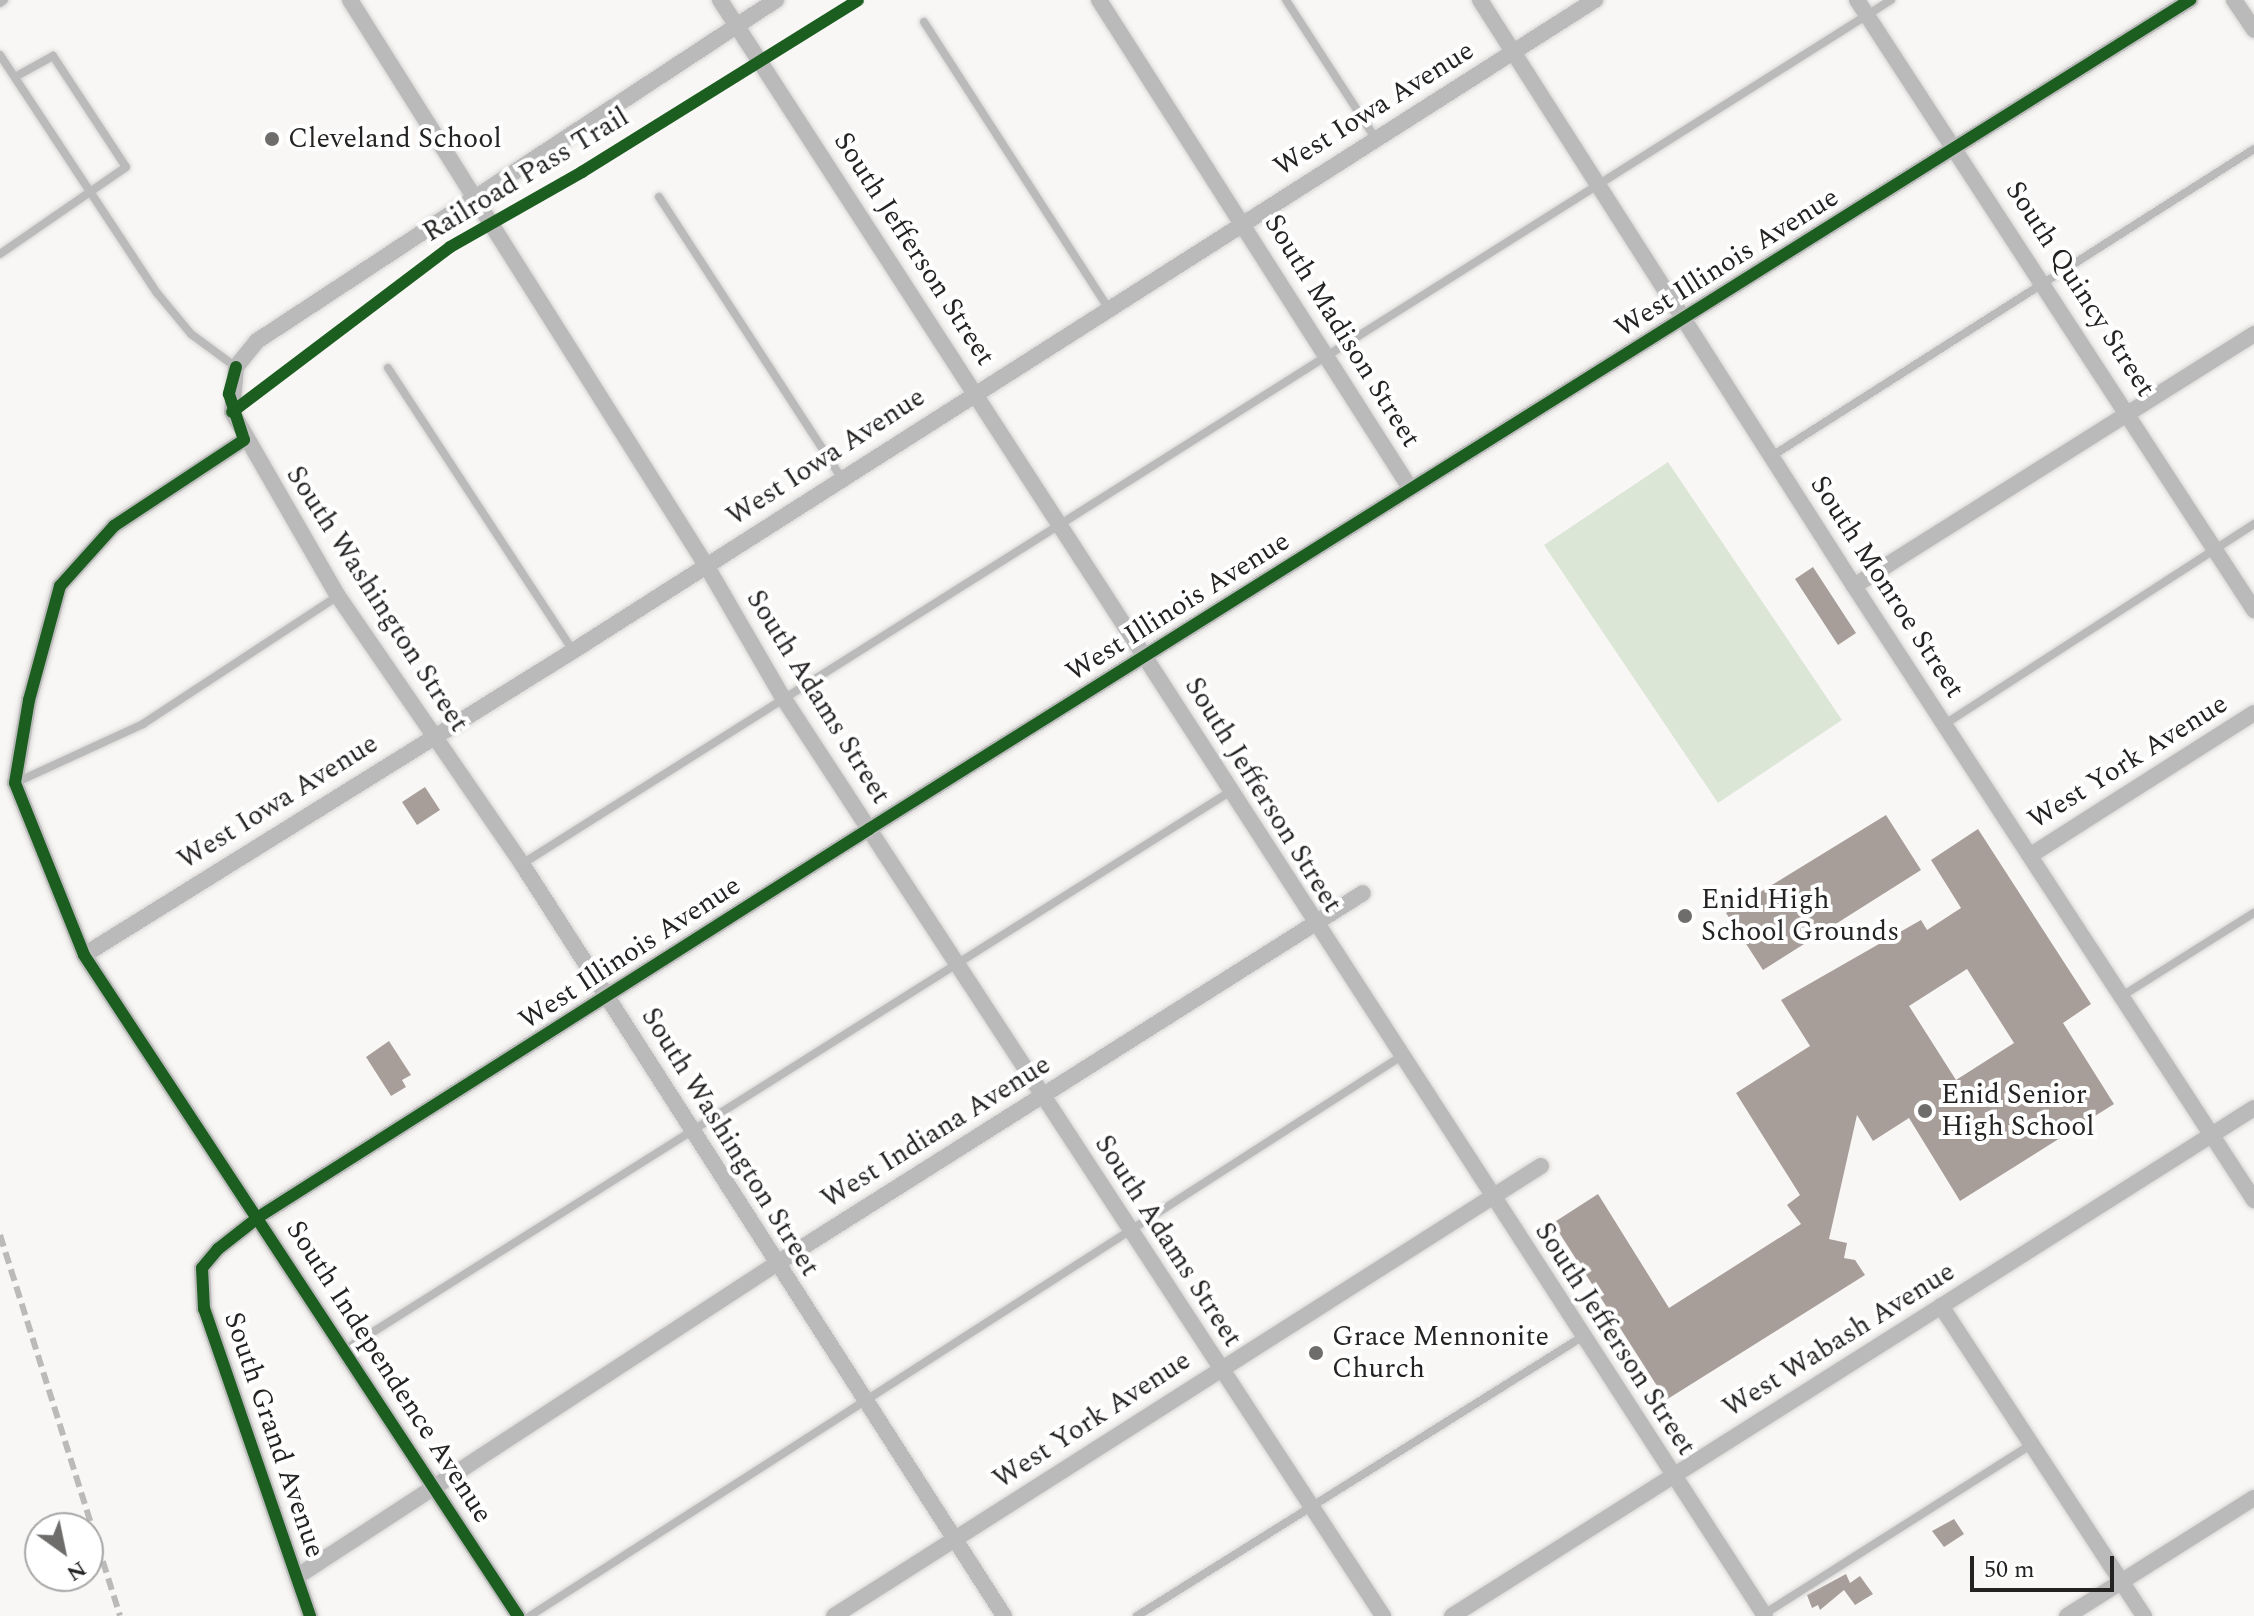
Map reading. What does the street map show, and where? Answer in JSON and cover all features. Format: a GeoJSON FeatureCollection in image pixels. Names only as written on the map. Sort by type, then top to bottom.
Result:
{"type":"FeatureCollection","features":[{"type":"Feature","properties":{"kind":"street","name":"South Adams Street"},"geometry":{"type":"LineString","coordinates":[[350,0],[706,565],[782,696],[1044,1094],[1219,1370],[1383,1616]]}},
{"type":"Feature","properties":{"kind":"street","name":"South Jefferson Street"},"geometry":{"type":"LineString","coordinates":[[720,0],[976,392],[1314,925],[1763,1615]]}},
{"type":"Feature","properties":{"kind":"street"},"geometry":{"type":"LineString","coordinates":[[236,367],[257,341],[776,0]]}},
{"type":"Feature","properties":{"kind":"street","name":"South Madison Street"},"geometry":{"type":"LineString","coordinates":[[1099,0],[1410,488]]}},
{"type":"Feature","properties":{"kind":"street","name":"South Monroe Street"},"geometry":{"type":"LineString","coordinates":[[1480,0],[1598,182],[1682,320],[2254,1200]]}},
{"type":"Feature","properties":{"kind":"street","name":"West Iowa Avenue"},"geometry":{"type":"LineString","coordinates":[[84,955],[433,734],[573,651],[841,477],[1595,0]]}},
{"type":"Feature","properties":{"kind":"street","name":"South Quincy Street"},"geometry":{"type":"LineString","coordinates":[[1857,0],[2130,412],[2254,610]]}},
{"type":"Feature","properties":{"kind":"street","name":"West Illinois Avenue"},"geometry":{"type":"LineString","coordinates":[[202,1268],[260,1216],[1410,488],[2190,0]]}},
{"type":"Feature","properties":{"kind":"street"},"geometry":{"type":"LineString","coordinates":[[2234,0],[2254,30]]}},
{"type":"Feature","properties":{"kind":"street"},"geometry":{"type":"LineString","coordinates":[[1854,586],[2254,334]]}},
{"type":"Feature","properties":{"kind":"street","name":"South Washington Street"},"geometry":{"type":"LineString","coordinates":[[236,367],[229,394],[244,440],[338,596],[522,864],[1004,1616]]}},
{"type":"Feature","properties":{"kind":"street"},"geometry":{"type":"LineString","coordinates":[[15,783],[29,700],[60,586],[114,526],[244,440]]}},
{"type":"Feature","properties":{"kind":"street","name":"West York Avenue"},"geometry":{"type":"LineString","coordinates":[[2031,855],[2254,713]]}},
{"type":"Feature","properties":{"kind":"street","name":"South Independence Avenue"},"geometry":{"type":"LineString","coordinates":[[15,783],[84,955],[260,1216],[518,1616]]}},
{"type":"Feature","properties":{"kind":"street","name":"West Indiana Avenue"},"geometry":{"type":"LineString","coordinates":[[298,1576],[776,1264],[1363,893]]}},
{"type":"Feature","properties":{"kind":"street","name":"West Wabash Avenue"},"geometry":{"type":"LineString","coordinates":[[1452,1616],[2254,1108]]}},
{"type":"Feature","properties":{"kind":"street","name":"West York Avenue"},"geometry":{"type":"LineString","coordinates":[[834,1616],[1541,1166]]}},
{"type":"Feature","properties":{"kind":"street","name":"South Grand Avenue"},"geometry":{"type":"LineString","coordinates":[[202,1268],[204,1309],[310,1616]]}},
{"type":"Feature","properties":{"kind":"street"},"geometry":{"type":"LineString","coordinates":[[1941,1306],[2144,1616]]}},
{"type":"Feature","properties":{"kind":"street"},"geometry":{"type":"LineString","coordinates":[[2067,1616],[2254,1498]]}},
{"type":"Feature","properties":{"kind":"lane"},"geometry":{"type":"LineString","coordinates":[[1286,0],[1376,139]]}},
{"type":"Feature","properties":{"kind":"lane"},"geometry":{"type":"LineString","coordinates":[[522,864],[782,696],[1891,0]]}},
{"type":"Feature","properties":{"kind":"lane"},"geometry":{"type":"LineString","coordinates":[[924,22],[1108,307]]}},
{"type":"Feature","properties":{"kind":"lane"},"geometry":{"type":"LineString","coordinates":[[0,55],[92,194],[191,334],[236,367]]}},
{"type":"Feature","properties":{"kind":"lane"},"geometry":{"type":"LineString","coordinates":[[0,254],[92,194],[126,167],[59,62],[45,57],[15,77]]}},
{"type":"Feature","properties":{"kind":"lane"},"geometry":{"type":"LineString","coordinates":[[1772,456],[2254,149]]}},
{"type":"Feature","properties":{"kind":"lane"},"geometry":{"type":"LineString","coordinates":[[659,197],[841,477]]}},
{"type":"Feature","properties":{"kind":"lane"},"geometry":{"type":"LineString","coordinates":[[388,368],[573,651]]}},
{"type":"Feature","properties":{"kind":"lane"},"geometry":{"type":"LineString","coordinates":[[1945,724],[2254,524]]}},
{"type":"Feature","properties":{"kind":"lane"},"geometry":{"type":"LineString","coordinates":[[15,783],[143,724],[338,596]]}},
{"type":"Feature","properties":{"kind":"lane"},"geometry":{"type":"LineString","coordinates":[[346,1349],[1231,791]]}},
{"type":"Feature","properties":{"kind":"lane"},"geometry":{"type":"LineString","coordinates":[[2122,996],[2254,913]]}},
{"type":"Feature","properties":{"kind":"lane"},"geometry":{"type":"LineString","coordinates":[[530,1616],[1129,1228],[1400,1057]]}},
{"type":"Feature","properties":{"kind":"lane"},"geometry":{"type":"LineString","coordinates":[[1137,1616],[1582,1337]]}},
{"type":"Feature","properties":{"kind":"lane"},"geometry":{"type":"LineString","coordinates":[[1763,1615],[2032,1444]]}},
{"type":"Feature","properties":{"kind":"green space"},"geometry":{"type":"Polygon","coordinates":[[[1668,462],[1842,720],[1718,803],[1544,545],[1668,462]]]}},
{"type":"Feature","properties":{"kind":"building"},"geometry":{"type":"Polygon","coordinates":[[[1813,567],[1856,633],[1838,645],[1795,579],[1813,567]]]}},
{"type":"Feature","properties":{"kind":"building"},"geometry":{"type":"Polygon","coordinates":[[[425,787],[440,810],[417,825],[402,802],[425,787]]]}},
{"type":"Feature","properties":{"kind":"building"},"geometry":{"type":"Polygon","coordinates":[[[1886,815],[1921,870],[1763,970],[1726,913],[1886,815]]]}},
{"type":"Feature","properties":{"kind":"building","name":"Enid Senior High School"},"geometry":{"type":"Polygon","coordinates":[[[1978,829],[2091,1004],[2063,1023],[2114,1104],[1960,1201],[1909,1118],[1873,1141],[1857,1115],[1829,1239],[1847,1243],[1844,1258],[1855,1260],[1865,1275],[1666,1400],[1553,1223],[1598,1194],[1669,1308],[1801,1224],[1787,1205],[1800,1195],[1736,1093],[1810,1046],[1781,1000],[1921,920],[1927,930],[1961,908],[1931,860],[1978,829]],[[1967,969],[1909,1006],[1956,1080],[2014,1043],[1967,969]]]}},
{"type":"Feature","properties":{"kind":"building"},"geometry":{"type":"Polygon","coordinates":[[[389,1041],[411,1075],[402,1080],[406,1087],[391,1096],[366,1057],[389,1041]]]}},
{"type":"Feature","properties":{"kind":"building"},"geometry":{"type":"Polygon","coordinates":[[[1954,1519],[1964,1534],[1944,1547],[1932,1531],[1954,1519]]]}},
{"type":"Feature","properties":{"kind":"building"},"geometry":{"type":"Polygon","coordinates":[[[1846,1574],[1850,1583],[1860,1576],[1873,1594],[1855,1605],[1844,1590],[1820,1610],[1818,1605],[1812,1608],[1807,1595],[1846,1574]]]}},
{"type":"Feature","properties":{"kind":"railway"},"geometry":{"type":"LineString","coordinates":[[0,1235],[120,1616]]}},
{"type":"Feature","properties":{"kind":"cycle path","name":"Railroad Pass Trail"},"geometry":{"type":"LineString","coordinates":[[232,412],[450,247],[582,172],[858,0]]}},
{"type":"Feature","properties":{"kind":"cycle path"},"geometry":{"type":"LineString","coordinates":[[310,1616],[204,1309],[202,1268],[218,1249],[260,1216],[869,829],[2190,0]]}},
{"type":"Feature","properties":{"kind":"cycle path"},"geometry":{"type":"LineString","coordinates":[[236,367],[229,394],[244,440],[114,526],[60,586],[29,700],[15,783],[84,955],[518,1616]]}},
{"type":"Feature","properties":{"kind":"place","name":"Cleveland School"},"geometry":{"type":"Point","coordinates":[272,139]}},
{"type":"Feature","properties":{"kind":"place","name":"Enid High School Grounds"},"geometry":{"type":"Point","coordinates":[1685,916]}},
{"type":"Feature","properties":{"kind":"place","name":"Enid Senior High School"},"geometry":{"type":"Point","coordinates":[1925,1111]}},
{"type":"Feature","properties":{"kind":"place","name":"Grace Mennonite Church"},"geometry":{"type":"Point","coordinates":[1316,1353]}}]}
